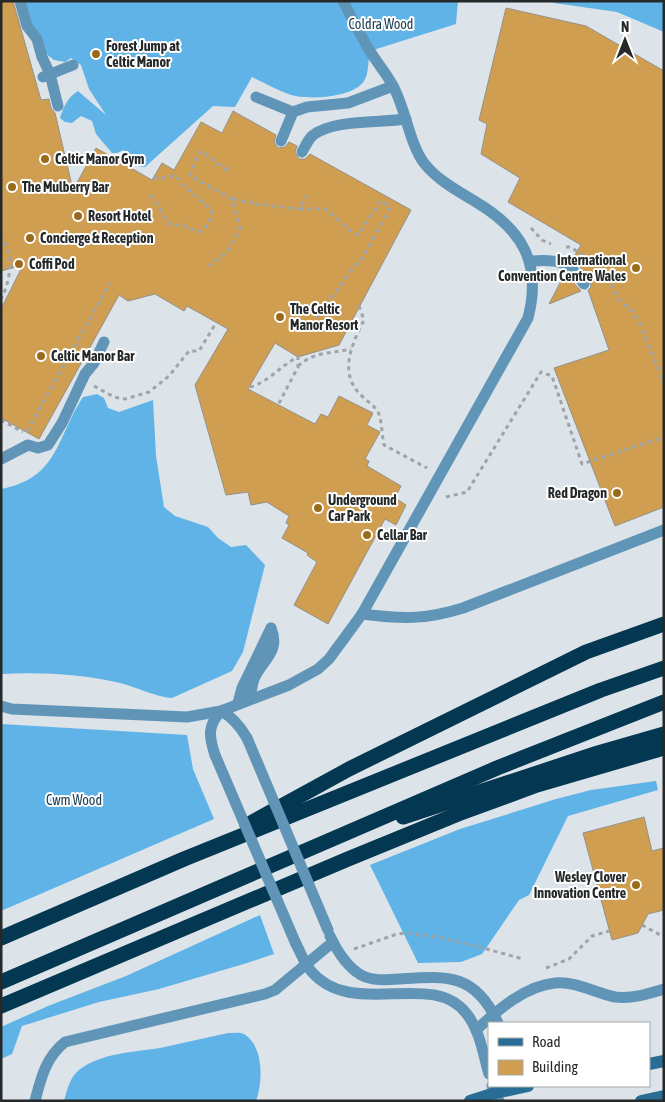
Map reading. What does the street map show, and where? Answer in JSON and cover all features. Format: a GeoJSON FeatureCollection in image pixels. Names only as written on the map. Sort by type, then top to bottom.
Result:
{"type":"FeatureCollection","features":[{"type":"Feature","properties":{"kind":"highway"},"geometry":{"type":"LineString","coordinates":[[184,859],[349,769],[586,652],[664,624]]}},
{"type":"Feature","properties":{"kind":"highway"},"geometry":{"type":"LineString","coordinates":[[1,938],[184,859],[601,690],[664,668]]}},
{"type":"Feature","properties":{"kind":"highway"},"geometry":{"type":"LineString","coordinates":[[1,982],[497,768],[664,702]]}},
{"type":"Feature","properties":{"kind":"highway"},"geometry":{"type":"LineString","coordinates":[[325,841],[449,803],[598,753],[664,734]]}},
{"type":"Feature","properties":{"kind":"highway"},"geometry":{"type":"LineString","coordinates":[[1,1006],[458,814],[537,785],[664,748]]}},
{"type":"Feature","properties":{"kind":"main road"},"geometry":{"type":"LineString","coordinates":[[650,1064],[664,1061]]}},
{"type":"Feature","properties":{"kind":"main road"},"geometry":{"type":"LineString","coordinates":[[470,1101],[523,1087]]}},
{"type":"Feature","properties":{"kind":"main road"},"geometry":{"type":"LineString","coordinates":[[640,1101],[664,1096]]}},
{"type":"Feature","properties":{"kind":"lane"},"geometry":{"type":"LineString","coordinates":[[20,1],[27,26],[37,39],[58,106]]}},
{"type":"Feature","properties":{"kind":"lane"},"geometry":{"type":"LineString","coordinates":[[1,706],[12,709],[187,717],[220,711],[289,685],[318,669],[329,659],[362,614],[528,318],[533,290],[530,260],[520,240],[502,220],[442,180],[426,166],[418,152],[393,86],[370,51],[343,1]]}},
{"type":"Feature","properties":{"kind":"lane"},"geometry":{"type":"LineString","coordinates":[[47,75],[73,65]]}},
{"type":"Feature","properties":{"kind":"lane"},"geometry":{"type":"LineString","coordinates":[[281,141],[293,112],[307,106],[348,103],[393,86]]}},
{"type":"Feature","properties":{"kind":"lane"},"geometry":{"type":"LineString","coordinates":[[256,97],[293,112]]}},
{"type":"Feature","properties":{"kind":"lane"},"geometry":{"type":"LineString","coordinates":[[302,152],[311,136],[326,128],[353,123],[406,119]]}},
{"type":"Feature","properties":{"kind":"lane"},"geometry":{"type":"LineString","coordinates":[[530,260],[551,260],[564,264],[577,274],[584,284]]}},
{"type":"Feature","properties":{"kind":"lane"},"geometry":{"type":"LineString","coordinates":[[1,459],[28,444],[38,448],[48,445],[62,423],[82,381],[94,363],[104,342]]}},
{"type":"Feature","properties":{"kind":"lane"},"geometry":{"type":"LineString","coordinates":[[362,614],[415,618],[439,616],[664,530]]}},
{"type":"Feature","properties":{"kind":"lane"},"geometry":{"type":"LineString","coordinates":[[238,704],[242,688],[271,628],[274,636],[273,648],[254,678],[250,699]]}},
{"type":"Feature","properties":{"kind":"lane"},"geometry":{"type":"LineString","coordinates":[[220,711],[237,723],[247,738],[333,942],[346,963],[361,975],[373,979],[388,980],[436,977],[462,983],[482,996],[496,1018],[523,995],[555,983],[622,997],[644,995],[664,989]]}},
{"type":"Feature","properties":{"kind":"lane"},"geometry":{"type":"LineString","coordinates":[[220,711],[211,724],[210,731],[215,756],[305,963],[319,978],[340,990],[365,995],[424,994],[450,1000],[466,1012],[476,1030],[488,1071]]}},
{"type":"Feature","properties":{"kind":"lane"},"geometry":{"type":"LineString","coordinates":[[35,1101],[48,1060],[55,1050],[65,1042],[265,994],[275,990],[305,963],[333,942]]}},
{"type":"Feature","properties":{"kind":"lane"},"geometry":{"type":"LineString","coordinates":[[476,1030],[488,1023]]}},
{"type":"Feature","properties":{"kind":"path"},"geometry":{"type":"LineString","coordinates":[[230,167],[227,171],[202,152],[195,161],[190,176],[232,199],[258,204],[326,209],[358,235],[380,202],[385,202],[390,208],[363,257],[316,319]]}},
{"type":"Feature","properties":{"kind":"path"},"geometry":{"type":"LineString","coordinates":[[151,196],[168,224],[184,226],[198,232],[207,227],[211,219],[212,211],[206,204],[184,188],[175,175],[153,178]]}},
{"type":"Feature","properties":{"kind":"path"},"geometry":{"type":"LineString","coordinates":[[300,208],[307,195]]}},
{"type":"Feature","properties":{"kind":"path"},"geometry":{"type":"LineString","coordinates":[[209,266],[228,251],[240,228],[232,199]]}},
{"type":"Feature","properties":{"kind":"path"},"geometry":{"type":"LineString","coordinates":[[1,235],[8,248],[10,271],[7,288],[1,299]]}},
{"type":"Feature","properties":{"kind":"path"},"geometry":{"type":"LineString","coordinates":[[1,249],[8,248]]}},
{"type":"Feature","properties":{"kind":"path"},"geometry":{"type":"LineString","coordinates":[[1,420],[26,433],[110,284]]}},
{"type":"Feature","properties":{"kind":"path"},"geometry":{"type":"LineString","coordinates":[[359,306],[364,320],[351,348],[348,365],[351,384],[361,396],[372,404],[379,415],[384,445],[440,475]]}},
{"type":"Feature","properties":{"kind":"path"},"geometry":{"type":"LineString","coordinates":[[82,381],[114,397],[125,399],[149,392],[169,376],[189,351],[198,351],[216,323]]}},
{"type":"Feature","properties":{"kind":"path"},"geometry":{"type":"LineString","coordinates":[[278,405],[298,367],[306,359],[315,355],[335,353],[351,348]]}},
{"type":"Feature","properties":{"kind":"path"},"geometry":{"type":"LineString","coordinates":[[250,386],[258,385],[298,356],[298,367]]}},
{"type":"Feature","properties":{"kind":"path"},"geometry":{"type":"LineString","coordinates":[[426,501],[467,492],[541,372],[552,376],[582,464],[664,437]]}},
{"type":"Feature","properties":{"kind":"path"},"geometry":{"type":"LineString","coordinates":[[642,925],[664,937]]}},
{"type":"Feature","properties":{"kind":"path"},"geometry":{"type":"LineString","coordinates":[[544,969],[569,959],[592,936],[609,930]]}},
{"type":"Feature","properties":{"kind":"path"},"geometry":{"type":"LineString","coordinates":[[342,958],[357,947],[396,934],[408,933],[437,937],[523,959]]}},
{"type":"Feature","properties":{"kind":"green space","name":"Coldra Wood"},"geometry":{"type":"Polygon","coordinates":[[[25,1],[458,1],[456,24],[370,51],[366,78],[358,87],[350,91],[330,96],[299,97],[252,77],[235,107],[213,106],[145,167],[132,162],[124,150],[112,153],[96,134],[92,121],[81,116],[72,123],[65,122],[60,118],[67,102],[78,91],[106,115],[89,89],[81,65],[71,58],[65,62],[54,60],[45,53],[29,24],[25,1]]]}},
{"type":"Feature","properties":{"kind":"green space"},"geometry":{"type":"Polygon","coordinates":[[[552,1],[664,1],[664,32],[617,12],[554,3],[552,1]]]}},
{"type":"Feature","properties":{"kind":"green space"},"geometry":{"type":"Polygon","coordinates":[[[97,394],[104,398],[108,408],[119,412],[153,400],[156,456],[164,507],[175,516],[208,527],[218,538],[231,547],[246,545],[265,565],[243,652],[232,671],[172,698],[159,696],[120,683],[91,678],[31,673],[1,674],[1,489],[20,484],[34,476],[45,466],[54,454],[83,397],[97,394]]]}},
{"type":"Feature","properties":{"kind":"green space","name":"Cwm Wood"},"geometry":{"type":"Polygon","coordinates":[[[1,724],[187,735],[193,769],[214,819],[1,911],[1,724]]]}},
{"type":"Feature","properties":{"kind":"green space"},"geometry":{"type":"Polygon","coordinates":[[[656,781],[658,790],[568,816],[529,895],[519,900],[482,954],[461,962],[418,963],[370,865],[460,829],[556,799],[591,790],[656,781]]]}},
{"type":"Feature","properties":{"kind":"green space"},"geometry":{"type":"Polygon","coordinates":[[[260,915],[274,954],[159,989],[99,1002],[22,1026],[12,1054],[1,1059],[1,1027],[48,1006],[126,976],[260,915]]]}},
{"type":"Feature","properties":{"kind":"green space"},"geometry":{"type":"Polygon","coordinates":[[[228,1033],[244,1034],[255,1047],[261,1075],[256,1101],[64,1101],[73,1076],[88,1064],[97,1060],[118,1054],[160,1048],[228,1033]]]}},
{"type":"Feature","properties":{"kind":"building","name":"The Celtic Manor Resort"},"geometry":{"type":"Polygon","coordinates":[[[1,1],[13,1],[41,100],[49,99],[51,108],[55,113],[73,190],[96,148],[152,180],[162,163],[174,170],[201,122],[222,133],[233,111],[276,135],[274,142],[278,148],[285,147],[289,142],[297,146],[295,152],[299,159],[305,159],[310,154],[411,210],[339,345],[298,357],[275,343],[248,389],[315,424],[321,414],[328,417],[339,396],[373,413],[367,425],[380,432],[365,459],[369,461],[367,466],[401,486],[395,498],[406,505],[396,525],[385,519],[328,624],[294,605],[317,562],[307,555],[308,553],[282,538],[289,525],[286,523],[289,516],[267,502],[251,505],[248,492],[226,495],[195,385],[228,329],[187,306],[184,311],[155,294],[128,301],[119,295],[39,439],[1,418],[1,309],[23,265],[1,271],[1,1]]]}},
{"type":"Feature","properties":{"kind":"building","name":"International Convention Centre Wales"},"geometry":{"type":"Polygon","coordinates":[[[506,8],[586,26],[664,71],[664,507],[615,526],[554,368],[609,350],[588,290],[591,287],[590,280],[584,271],[572,260],[581,245],[508,202],[520,178],[481,154],[487,124],[479,120],[506,8]]]}},
{"type":"Feature","properties":{"kind":"building"},"geometry":{"type":"Polygon","coordinates":[[[565,273],[581,291],[549,304],[560,283],[565,273]]]}},
{"type":"Feature","properties":{"kind":"building"},"geometry":{"type":"Polygon","coordinates":[[[644,817],[652,851],[664,848],[664,910],[648,914],[638,933],[612,940],[583,833],[644,817]]]}},
{"type":"Feature","properties":{"kind":"place","name":"Forest Jump at Celtic Manor"},"geometry":{"type":"Point","coordinates":[96,54]}},
{"type":"Feature","properties":{"kind":"place","name":"Celtic Manor Gym"},"geometry":{"type":"Point","coordinates":[45,159]}},
{"type":"Feature","properties":{"kind":"place","name":"The Mulberry Bar"},"geometry":{"type":"Point","coordinates":[12,187]}},
{"type":"Feature","properties":{"kind":"place","name":"Resort Hotel"},"geometry":{"type":"Point","coordinates":[78,216]}},
{"type":"Feature","properties":{"kind":"place","name":"Concierge & Reception"},"geometry":{"type":"Point","coordinates":[30,238]}},
{"type":"Feature","properties":{"kind":"place","name":"Coffi Pod"},"geometry":{"type":"Point","coordinates":[19,264]}},
{"type":"Feature","properties":{"kind":"place","name":"International Convention Centre Wales"},"geometry":{"type":"Point","coordinates":[636,268]}},
{"type":"Feature","properties":{"kind":"place","name":"The Celtic Manor Resort"},"geometry":{"type":"Point","coordinates":[280,317]}},
{"type":"Feature","properties":{"kind":"place","name":"Celtic Manor Bar"},"geometry":{"type":"Point","coordinates":[41,356]}},
{"type":"Feature","properties":{"kind":"place","name":"Red Dragon"},"geometry":{"type":"Point","coordinates":[617,493]}},
{"type":"Feature","properties":{"kind":"place","name":"Underground Car Park"},"geometry":{"type":"Point","coordinates":[318,508]}},
{"type":"Feature","properties":{"kind":"place","name":"Cellar Bar"},"geometry":{"type":"Point","coordinates":[367,535]}},
{"type":"Feature","properties":{"kind":"place","name":"Wesley Clover Innovation Centre"},"geometry":{"type":"Point","coordinates":[636,885]}}]}
